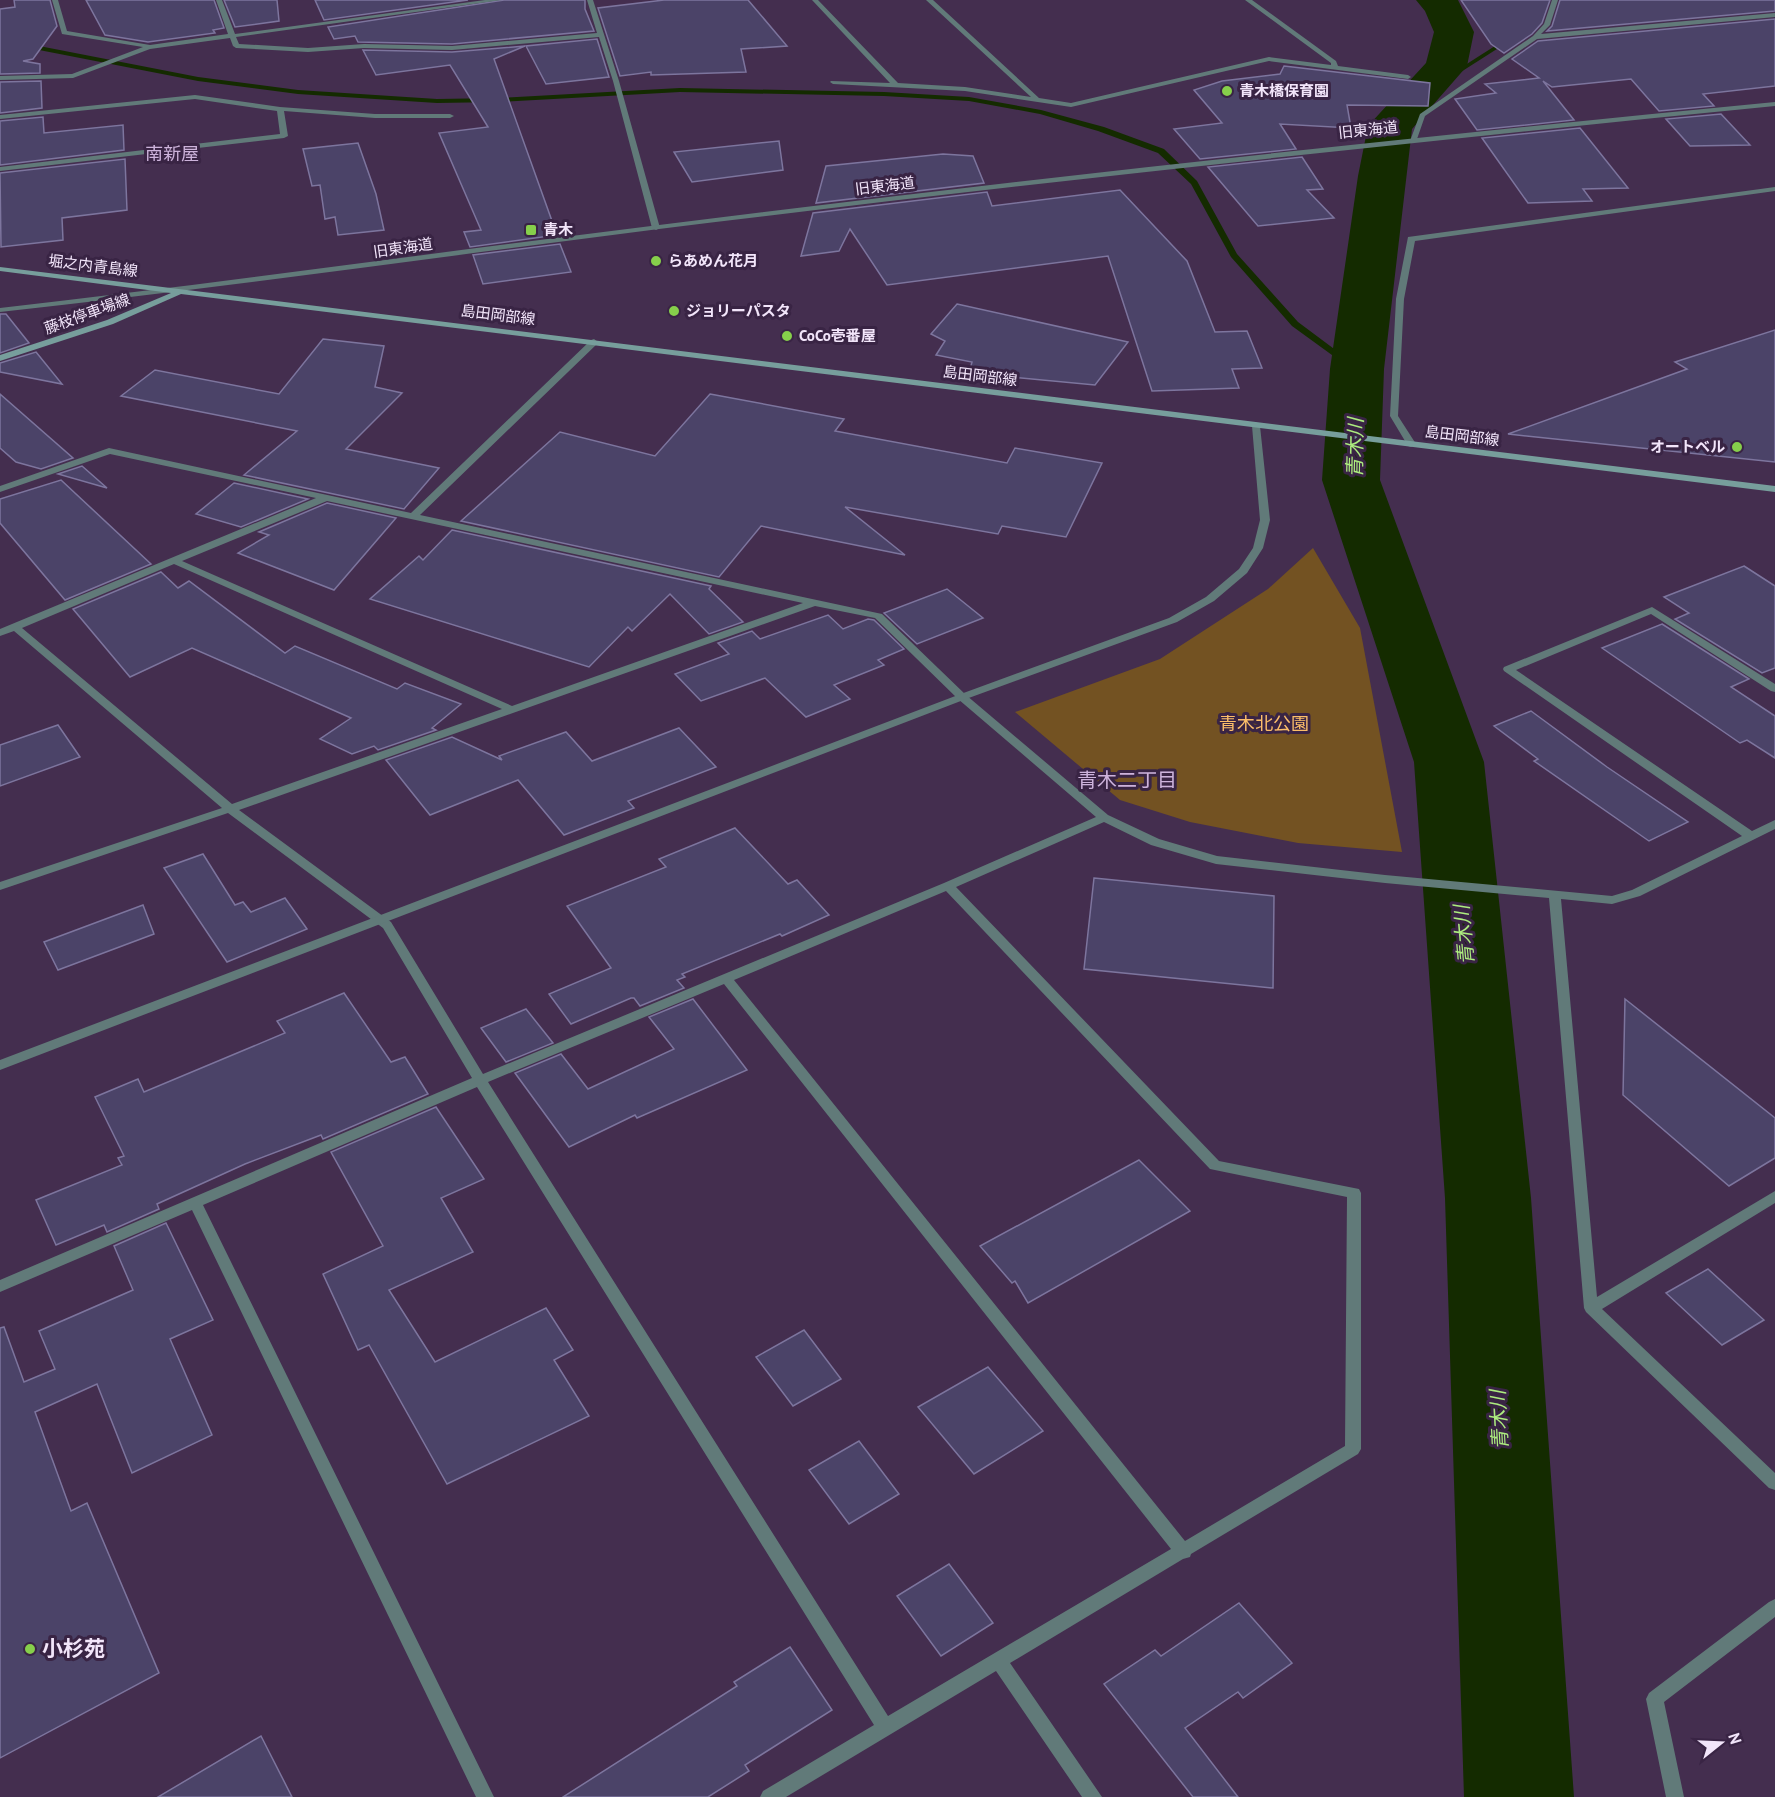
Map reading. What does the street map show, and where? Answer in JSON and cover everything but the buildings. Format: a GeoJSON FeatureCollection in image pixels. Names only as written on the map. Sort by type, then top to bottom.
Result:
{"type":"FeatureCollection","features":[{"type":"Feature","properties":{"kind":"main road","name":"堀之内青島線"},"geometry":{"type":"LineString","coordinates":[[0,269],[182,291]]}},
{"type":"Feature","properties":{"kind":"main road","name":"島田岡部線"},"geometry":{"type":"LineString","coordinates":[[182,291],[1775,489]]}},
{"type":"Feature","properties":{"kind":"main road","name":"藤枝停車場線"},"geometry":{"type":"LineString","coordinates":[[0,358],[110,322],[182,291]]}},
{"type":"Feature","properties":{"kind":"street"},"geometry":{"type":"LineString","coordinates":[[55,0],[64,33],[149,47]]}},
{"type":"Feature","properties":{"kind":"street"},"geometry":{"type":"LineString","coordinates":[[219,0],[236,46],[308,50],[364,46],[452,48],[602,35]]}},
{"type":"Feature","properties":{"kind":"street"},"geometry":{"type":"LineString","coordinates":[[0,78],[73,76],[149,47],[499,0]]}},
{"type":"Feature","properties":{"kind":"street"},"geometry":{"type":"LineString","coordinates":[[591,0],[616,81],[656,228]]}},
{"type":"Feature","properties":{"kind":"street"},"geometry":{"type":"LineString","coordinates":[[815,0],[895,84]]}},
{"type":"Feature","properties":{"kind":"street"},"geometry":{"type":"LineString","coordinates":[[929,0],[1036,98]]}},
{"type":"Feature","properties":{"kind":"street"},"geometry":{"type":"LineString","coordinates":[[1248,0],[1334,62],[1335,67]]}},
{"type":"Feature","properties":{"kind":"street"},"geometry":{"type":"LineString","coordinates":[[1413,140],[1422,115],[1534,37],[1547,25],[1555,0]]}},
{"type":"Feature","properties":{"kind":"street"},"geometry":{"type":"LineString","coordinates":[[1534,37],[1775,15]]}},
{"type":"Feature","properties":{"kind":"street"},"geometry":{"type":"LineString","coordinates":[[833,81],[895,84],[1036,98],[1071,105],[1269,59],[1408,77]]}},
{"type":"Feature","properties":{"kind":"street"},"geometry":{"type":"LineString","coordinates":[[0,117],[195,97],[279,110],[375,116],[450,116]]}},
{"type":"Feature","properties":{"kind":"street","name":"旧東海道"},"geometry":{"type":"LineString","coordinates":[[0,310],[182,291],[656,228],[1204,161],[1775,105]]}},
{"type":"Feature","properties":{"kind":"street"},"geometry":{"type":"LineString","coordinates":[[0,169],[284,136],[279,110]]}},
{"type":"Feature","properties":{"kind":"street"},"geometry":{"type":"LineString","coordinates":[[1411,444],[1394,416],[1400,299],[1410,239],[1775,189]]}},
{"type":"Feature","properties":{"kind":"street"},"geometry":{"type":"LineString","coordinates":[[412,518],[594,342]]}},
{"type":"Feature","properties":{"kind":"street"},"geometry":{"type":"LineString","coordinates":[[0,1065],[962,697],[1173,620],[1210,599],[1243,571],[1258,548],[1265,520],[1256,426]]}},
{"type":"Feature","properties":{"kind":"street"},"geometry":{"type":"LineString","coordinates":[[0,489],[109,451],[412,518],[878,616],[962,697],[1104,818],[1155,842],[1216,860],[1385,879],[1612,900],[1636,893],[1775,824]]}},
{"type":"Feature","properties":{"kind":"street"},"geometry":{"type":"LineString","coordinates":[[0,633],[325,498]]}},
{"type":"Feature","properties":{"kind":"street"},"geometry":{"type":"LineString","coordinates":[[174,561],[508,708]]}},
{"type":"Feature","properties":{"kind":"street"},"geometry":{"type":"LineString","coordinates":[[0,886],[230,809],[508,708],[814,603]]}},
{"type":"Feature","properties":{"kind":"street"},"geometry":{"type":"LineString","coordinates":[[1751,836],[1508,669],[1652,610],[1775,689]]}},
{"type":"Feature","properties":{"kind":"street"},"geometry":{"type":"LineString","coordinates":[[15,627],[230,809],[387,925],[480,1080],[885,1727]]}},
{"type":"Feature","properties":{"kind":"street"},"geometry":{"type":"LineString","coordinates":[[0,1287],[480,1080],[948,886],[1104,818]]}},
{"type":"Feature","properties":{"kind":"street"},"geometry":{"type":"LineString","coordinates":[[769,1797],[1184,1552],[1353,1449],[1354,1193],[1215,1166],[948,886]]}},
{"type":"Feature","properties":{"kind":"street"},"geometry":{"type":"LineString","coordinates":[[1555,895],[1591,1308],[1775,1483]]}},
{"type":"Feature","properties":{"kind":"street"},"geometry":{"type":"LineString","coordinates":[[726,978],[1184,1552]]}},
{"type":"Feature","properties":{"kind":"street"},"geometry":{"type":"LineString","coordinates":[[1591,1308],[1775,1196]]}},
{"type":"Feature","properties":{"kind":"street"},"geometry":{"type":"LineString","coordinates":[[196,1204],[485,1797]]}},
{"type":"Feature","properties":{"kind":"street"},"geometry":{"type":"LineString","coordinates":[[1675,1797],[1655,1699],[1775,1607]]}},
{"type":"Feature","properties":{"kind":"street"},"geometry":{"type":"LineString","coordinates":[[999,1661],[1093,1797]]}},
{"type":"Feature","properties":{"kind":"green space","name":"青木北公園"},"geometry":{"type":"Polygon","coordinates":[[[1313,548],[1360,628],[1402,852],[1298,843],[1190,822],[1120,800],[1015,712],[1160,659],[1268,589],[1313,548]]]}},
{"type":"Feature","properties":{"kind":"waterway","name":"青木川"},"geometry":{"type":"LineString","coordinates":[[1436,0],[1443,7],[1454,32],[1446,66],[1390,126],[1381,176],[1357,369],[1351,480],[1449,762],[1488,1198],[1519,1797]]}},
{"type":"Feature","properties":{"kind":"waterway"},"geometry":{"type":"LineString","coordinates":[[1415,99],[1509,39]]}},
{"type":"Feature","properties":{"kind":"waterway"},"geometry":{"type":"LineString","coordinates":[[0,44],[34,47],[198,79],[298,92],[437,101],[499,100],[680,90],[884,94],[969,99],[1041,112],[1101,129],[1161,151],[1194,183],[1234,255],[1295,324],[1357,369]]}},
{"type":"Feature","properties":{"kind":"place","name":"青木橋保育園"},"geometry":{"type":"Point","coordinates":[1227,91]}},
{"type":"Feature","properties":{"kind":"place","name":"青木"},"geometry":{"type":"Point","coordinates":[531,230]}},
{"type":"Feature","properties":{"kind":"place","name":"らあめん花月"},"geometry":{"type":"Point","coordinates":[656,261]}},
{"type":"Feature","properties":{"kind":"place","name":"ジョリーパスタ"},"geometry":{"type":"Point","coordinates":[674,311]}},
{"type":"Feature","properties":{"kind":"place","name":"CoCo壱番屋"},"geometry":{"type":"Point","coordinates":[787,336]}},
{"type":"Feature","properties":{"kind":"place","name":"オートベル"},"geometry":{"type":"Point","coordinates":[1737,447]}},
{"type":"Feature","properties":{"kind":"place","name":"小杉苑"},"geometry":{"type":"Point","coordinates":[30,1649]}},
{"type":"Feature","properties":{"kind":"district","name":"南新屋"},"geometry":{"type":"Point","coordinates":[172,154]}},
{"type":"Feature","properties":{"kind":"district","name":"青木二丁目"},"geometry":{"type":"Point","coordinates":[1127,780]}}]}
